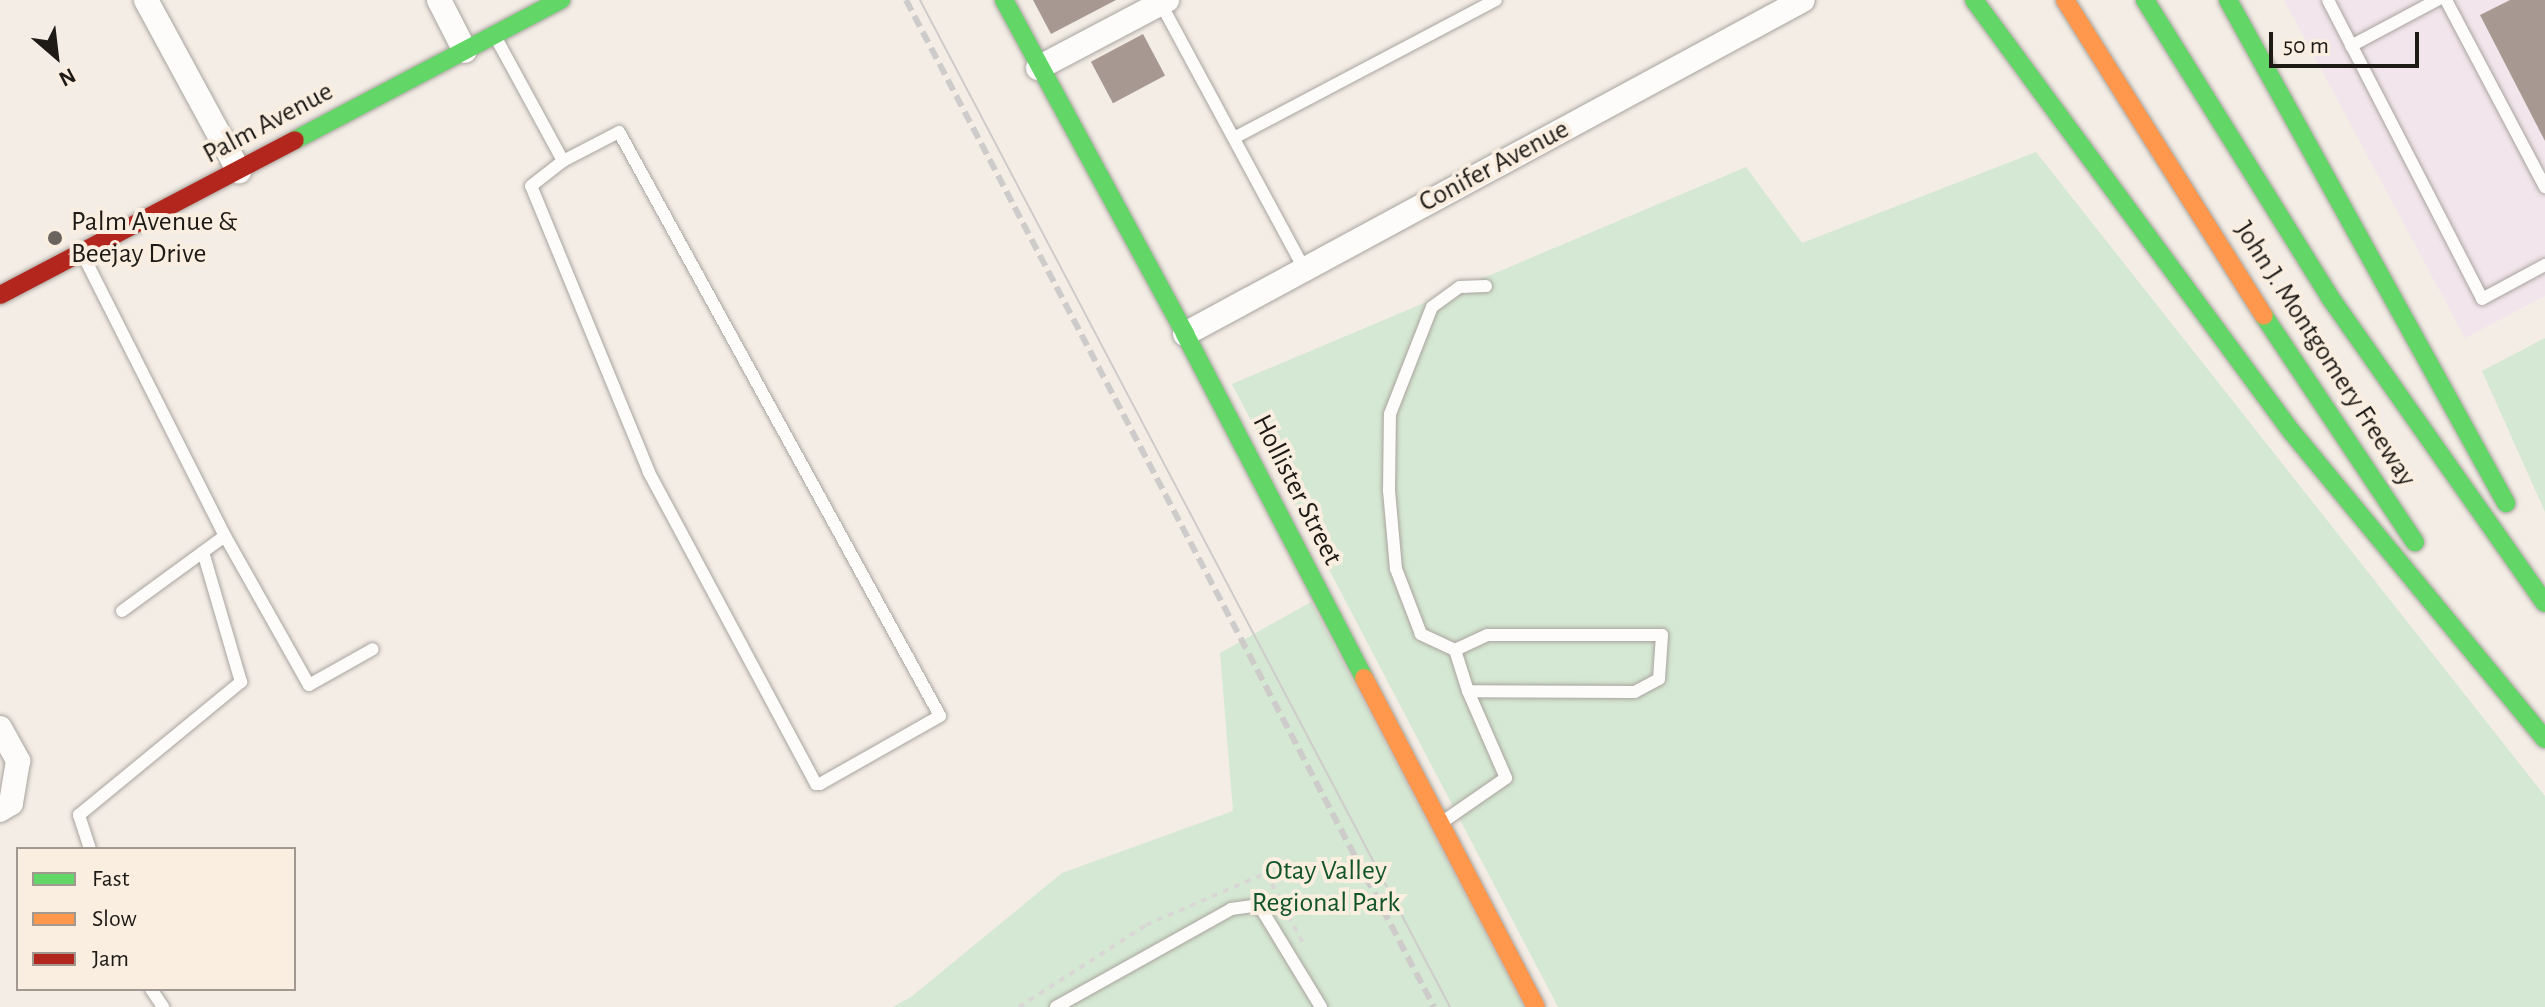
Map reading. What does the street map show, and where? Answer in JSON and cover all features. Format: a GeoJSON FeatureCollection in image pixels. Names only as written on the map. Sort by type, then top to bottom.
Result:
{"type":"FeatureCollection","features":[{"type":"Feature","properties":{"kind":"main road","name":"Palm Avenue"},"geometry":{"type":"LineString","coordinates":[[0,295],[561,0]]}},
{"type":"Feature","properties":{"kind":"main road","name":"Hollister Street"},"geometry":{"type":"LineString","coordinates":[[1004,0],[1038,68],[1185,334],[1536,1007]]}},
{"type":"Feature","properties":{"kind":"main road"},"geometry":{"type":"LineString","coordinates":[[1959,0],[1987,18]]}},
{"type":"Feature","properties":{"kind":"main road"},"geometry":{"type":"LineString","coordinates":[[1974,0],[2291,431],[2545,736]]}},
{"type":"Feature","properties":{"kind":"main road","name":"John J. Montgomery Freeway"},"geometry":{"type":"LineString","coordinates":[[2065,0],[2297,368],[2430,564]]}},
{"type":"Feature","properties":{"kind":"main road","name":"John J. Montgomery Freeway"},"geometry":{"type":"LineString","coordinates":[[2145,0],[2329,296],[2545,603]]}},
{"type":"Feature","properties":{"kind":"main road"},"geometry":{"type":"LineString","coordinates":[[2228,0],[2419,352],[2513,515]]}},
{"type":"Feature","properties":{"kind":"main road"},"geometry":{"type":"LineString","coordinates":[[2448,590],[2545,736]]}},
{"type":"Feature","properties":{"kind":"street"},"geometry":{"type":"LineString","coordinates":[[146,0],[239,171]]}},
{"type":"Feature","properties":{"kind":"street"},"geometry":{"type":"LineString","coordinates":[[439,0],[465,51]]}},
{"type":"Feature","properties":{"kind":"street","name":"Conifer Avenue"},"geometry":{"type":"LineString","coordinates":[[1185,334],[1803,0]]}},
{"type":"Feature","properties":{"kind":"street"},"geometry":{"type":"LineString","coordinates":[[1038,68],[1164,2]]}},
{"type":"Feature","properties":{"kind":"street"},"geometry":{"type":"LineString","coordinates":[[0,728],[18,761],[11,803],[0,810]]}},
{"type":"Feature","properties":{"kind":"lane"},"geometry":{"type":"LineString","coordinates":[[1234,138],[1496,0]]}},
{"type":"Feature","properties":{"kind":"lane"},"geometry":{"type":"LineString","coordinates":[[2328,0],[2482,299],[2545,265]]}},
{"type":"Feature","properties":{"kind":"lane"},"geometry":{"type":"LineString","coordinates":[[2351,46],[2437,0]]}},
{"type":"Feature","properties":{"kind":"lane"},"geometry":{"type":"LineString","coordinates":[[2446,0],[2545,187]]}},
{"type":"Feature","properties":{"kind":"lane"},"geometry":{"type":"LineString","coordinates":[[1164,2],[1304,268]]}},
{"type":"Feature","properties":{"kind":"lane"},"geometry":{"type":"LineString","coordinates":[[495,35],[563,161]]}},
{"type":"Feature","properties":{"kind":"lane"},"geometry":{"type":"LineString","coordinates":[[621,133],[940,716],[820,784],[816,784],[649,472],[531,186],[563,161],[621,133]]}},
{"type":"Feature","properties":{"kind":"lane"},"geometry":{"type":"LineString","coordinates":[[81,253],[225,536],[309,685],[373,649]]}},
{"type":"Feature","properties":{"kind":"lane"},"geometry":{"type":"LineString","coordinates":[[1439,825],[1506,778],[1468,691],[1455,650],[1421,634],[1396,569],[1389,491],[1390,414],[1432,307],[1460,287],[1486,286]]}},
{"type":"Feature","properties":{"kind":"lane"},"geometry":{"type":"LineString","coordinates":[[122,611],[225,536]]}},
{"type":"Feature","properties":{"kind":"lane"},"geometry":{"type":"LineString","coordinates":[[89,847],[79,815],[241,682],[203,552]]}},
{"type":"Feature","properties":{"kind":"lane"},"geometry":{"type":"LineString","coordinates":[[1455,650],[1487,635],[1662,635],[1659,679],[1635,692],[1468,691]]}},
{"type":"Feature","properties":{"kind":"lane"},"geometry":{"type":"LineString","coordinates":[[1056,1007],[1231,909],[1253,906],[1262,910],[1321,1007]]}},
{"type":"Feature","properties":{"kind":"shaded area"},"geometry":{"type":"Polygon","coordinates":[[[2284,0],[2545,0],[2545,296],[2465,338],[2284,0]]]}},
{"type":"Feature","properties":{"kind":"green space"},"geometry":{"type":"Polygon","coordinates":[[[2036,152],[2545,796],[2545,1007],[1558,1007],[1232,384],[1746,167],[1802,243],[2036,152]]]}},
{"type":"Feature","properties":{"kind":"green space"},"geometry":{"type":"Polygon","coordinates":[[[2545,338],[2545,512],[2482,371],[2545,338]]]}},
{"type":"Feature","properties":{"kind":"green space","name":"Otay Valley Regional Park"},"geometry":{"type":"Polygon","coordinates":[[[1311,602],[1524,1007],[893,1007],[911,997],[1062,873],[1233,811],[1220,653],[1311,602]]]}},
{"type":"Feature","properties":{"kind":"building"},"geometry":{"type":"Polygon","coordinates":[[[1033,0],[1116,0],[1051,34],[1033,0]]]}},
{"type":"Feature","properties":{"kind":"building"},"geometry":{"type":"Polygon","coordinates":[[[2510,0],[2545,0],[2545,141],[2480,15],[2510,0]]]}},
{"type":"Feature","properties":{"kind":"building"},"geometry":{"type":"Polygon","coordinates":[[[1143,34],[1165,75],[1113,103],[1091,62],[1143,34]]]}},
{"type":"Feature","properties":{"kind":"tram line"},"geometry":{"type":"LineString","coordinates":[[920,0],[1450,1007]]}},
{"type":"Feature","properties":{"kind":"railway"},"geometry":{"type":"LineString","coordinates":[[906,0],[1434,1007]]}},
{"type":"Feature","properties":{"kind":"traffic: fast"},"geometry":{"type":"LineString","coordinates":[[295,140],[561,0]]}},
{"type":"Feature","properties":{"kind":"traffic: fast"},"geometry":{"type":"LineString","coordinates":[[1004,0],[1185,334],[1364,678]]}},
{"type":"Feature","properties":{"kind":"traffic: fast"},"geometry":{"type":"LineString","coordinates":[[1974,0],[2291,431],[2545,739]]}},
{"type":"Feature","properties":{"kind":"traffic: fast"},"geometry":{"type":"LineString","coordinates":[[2145,0],[2329,296],[2545,603]]}},
{"type":"Feature","properties":{"kind":"traffic: fast"},"geometry":{"type":"LineString","coordinates":[[2228,0],[2506,503]]}},
{"type":"Feature","properties":{"kind":"traffic: fast"},"geometry":{"type":"LineString","coordinates":[[2264,316],[2415,542]]}},
{"type":"Feature","properties":{"kind":"traffic: slow"},"geometry":{"type":"LineString","coordinates":[[2065,0],[2264,316]]}},
{"type":"Feature","properties":{"kind":"traffic: slow"},"geometry":{"type":"LineString","coordinates":[[1364,678],[1536,1007]]}},
{"type":"Feature","properties":{"kind":"traffic: jam"},"geometry":{"type":"LineString","coordinates":[[0,295],[295,140]]}},
{"type":"Feature","properties":{"kind":"place","name":"Palm Avenue & Beejay Drive"},"geometry":{"type":"Point","coordinates":[55,238]}}]}
